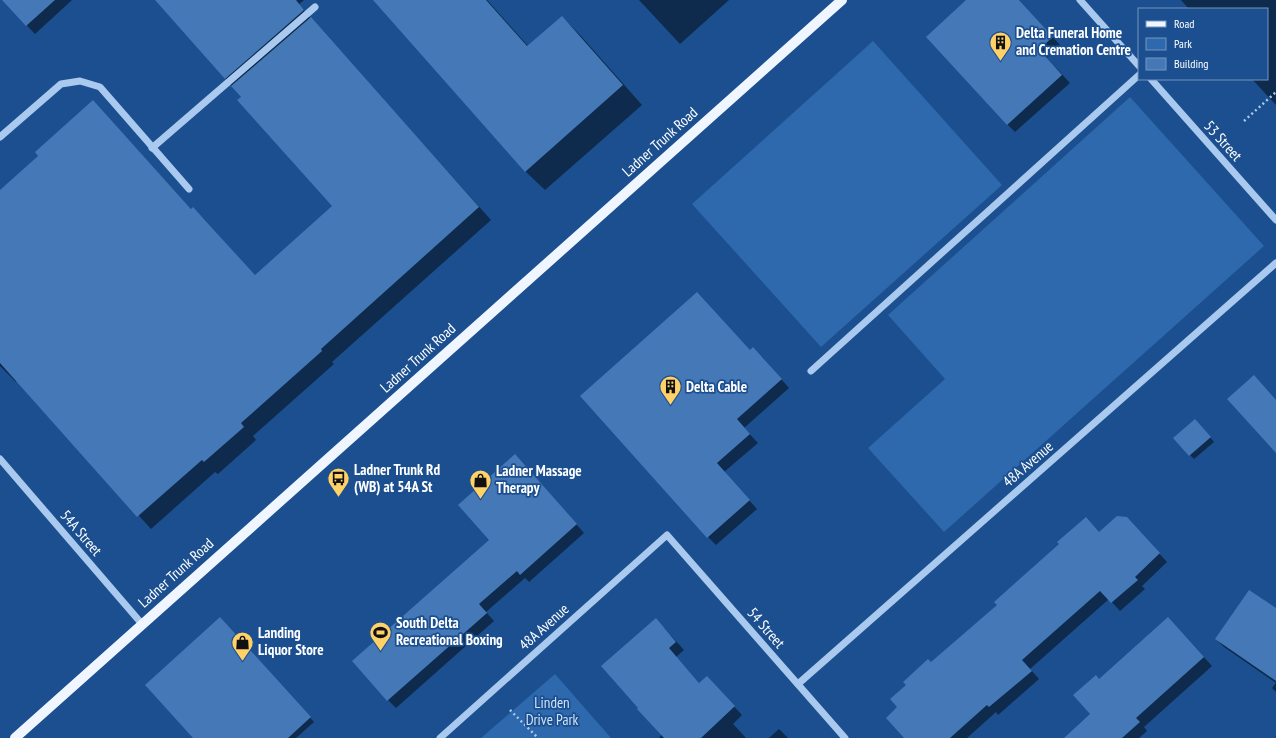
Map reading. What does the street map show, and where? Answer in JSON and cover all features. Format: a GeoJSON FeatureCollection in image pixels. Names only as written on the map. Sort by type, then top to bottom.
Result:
{"type":"FeatureCollection","features":[{"type":"Feature","properties":{"kind":"main road","name":"Ladner Trunk Road"},"geometry":{"type":"LineString","coordinates":[[15,738],[842,0]]}},
{"type":"Feature","properties":{"kind":"street"},"geometry":{"type":"LineString","coordinates":[[1080,0],[1138,65]]}},
{"type":"Feature","properties":{"kind":"street"},"geometry":{"type":"LineString","coordinates":[[152,148],[315,7]]}},
{"type":"Feature","properties":{"kind":"street"},"geometry":{"type":"LineString","coordinates":[[811,371],[1138,76]]}},
{"type":"Feature","properties":{"kind":"street","name":"53 Street"},"geometry":{"type":"LineString","coordinates":[[1151,80],[1276,220]]}},
{"type":"Feature","properties":{"kind":"street"},"geometry":{"type":"LineString","coordinates":[[0,136],[61,84],[80,81],[100,87],[189,189]]}},
{"type":"Feature","properties":{"kind":"street","name":"48A Avenue"},"geometry":{"type":"LineString","coordinates":[[798,684],[1276,263]]}},
{"type":"Feature","properties":{"kind":"street","name":"54A Street"},"geometry":{"type":"LineString","coordinates":[[0,459],[142,624]]}},
{"type":"Feature","properties":{"kind":"street","name":"48A Avenue"},"geometry":{"type":"LineString","coordinates":[[440,738],[667,535]]}},
{"type":"Feature","properties":{"kind":"street","name":"54 Street"},"geometry":{"type":"LineString","coordinates":[[667,535],[845,738]]}},
{"type":"Feature","properties":{"kind":"path"},"geometry":{"type":"LineString","coordinates":[[1244,120],[1276,92]]}},
{"type":"Feature","properties":{"kind":"path"},"geometry":{"type":"LineString","coordinates":[[510,710],[538,738]]}},
{"type":"Feature","properties":{"kind":"green space"},"geometry":{"type":"Polygon","coordinates":[[[873,41],[1002,185],[821,347],[692,204],[873,41]]]}},
{"type":"Feature","properties":{"kind":"green space"},"geometry":{"type":"Polygon","coordinates":[[[1130,97],[1264,246],[944,532],[868,448],[945,379],[888,315],[1130,97]]]}},
{"type":"Feature","properties":{"kind":"green space","name":"Linden Drive Park"},"geometry":{"type":"Polygon","coordinates":[[[555,674],[611,738],[481,738],[555,674]]]}},
{"type":"Feature","properties":{"kind":"building"},"geometry":{"type":"Polygon","coordinates":[[[2,0],[55,0],[26,26],[2,0]]]}},
{"type":"Feature","properties":{"kind":"building"},"geometry":{"type":"Polygon","coordinates":[[[155,0],[296,0],[304,10],[225,79],[155,0]]]}},
{"type":"Feature","properties":{"kind":"building"},"geometry":{"type":"Polygon","coordinates":[[[373,0],[486,0],[527,46],[562,16],[623,85],[525,172],[373,0]]]}},
{"type":"Feature","properties":{"kind":"building","name":"Delta Funeral Home and Cremation Centre"},"geometry":{"type":"Polygon","coordinates":[[[966,0],[1019,0],[1053,37],[1039,49],[1062,75],[1007,125],[926,37],[966,0]]]}},
{"type":"Feature","properties":{"kind":"building"},"geometry":{"type":"Polygon","coordinates":[[[311,17],[479,207],[241,423],[244,427],[204,462],[202,460],[137,517],[0,363],[0,190],[38,156],[35,152],[93,100],[191,209],[193,207],[255,275],[332,206],[237,100],[241,97],[231,86],[311,17]]]}},
{"type":"Feature","properties":{"kind":"building","name":"Delta Cable"},"geometry":{"type":"Polygon","coordinates":[[[697,292],[750,350],[753,347],[782,379],[737,419],[750,434],[717,463],[750,500],[707,538],[580,396],[697,292]]]}},
{"type":"Feature","properties":{"kind":"building"},"geometry":{"type":"Polygon","coordinates":[[[1254,375],[1276,400],[1276,453],[1227,399],[1254,375]]]}},
{"type":"Feature","properties":{"kind":"building"},"geometry":{"type":"Polygon","coordinates":[[[1195,419],[1211,437],[1189,456],[1173,438],[1195,419]]]}},
{"type":"Feature","properties":{"kind":"building"},"geometry":{"type":"Polygon","coordinates":[[[515,454],[577,524],[520,575],[517,571],[479,604],[487,613],[387,701],[352,661],[489,540],[458,505],[515,454]]]}},
{"type":"Feature","properties":{"kind":"building"},"geometry":{"type":"Polygon","coordinates":[[[1117,516],[1127,517],[1160,553],[1135,577],[1138,580],[1111,603],[1100,591],[1022,660],[1032,671],[989,707],[987,705],[950,738],[904,738],[886,718],[897,707],[890,699],[906,685],[903,682],[928,659],[931,662],[997,605],[994,602],[1059,544],[1057,542],[1086,517],[1099,532],[1117,516]]]}},
{"type":"Feature","properties":{"kind":"building"},"geometry":{"type":"Polygon","coordinates":[[[1249,590],[1276,608],[1276,681],[1215,639],[1249,590]]]}},
{"type":"Feature","properties":{"kind":"building"},"geometry":{"type":"Polygon","coordinates":[[[220,617],[311,717],[288,738],[193,738],[145,685],[220,617]]]}},
{"type":"Feature","properties":{"kind":"building"},"geometry":{"type":"Polygon","coordinates":[[[1168,617],[1204,657],[1136,718],[1140,722],[1122,738],[1064,738],[1090,714],[1073,695],[1096,675],[1099,679],[1168,617]]]}},
{"type":"Feature","properties":{"kind":"building"},"geometry":{"type":"Polygon","coordinates":[[[656,618],[676,642],[669,648],[699,683],[707,676],[735,706],[701,738],[664,738],[637,709],[638,708],[601,666],[656,618]]]}},
{"type":"Feature","properties":{"kind":"place","name":"Delta Funeral Home and Cremation Centre"},"geometry":{"type":"Point","coordinates":[1000,62]}},
{"type":"Feature","properties":{"kind":"place","name":"Delta Cable"},"geometry":{"type":"Point","coordinates":[670,406]}},
{"type":"Feature","properties":{"kind":"place","name":"Ladner Trunk Rd (WB) at 54A St"},"geometry":{"type":"Point","coordinates":[338,498]}},
{"type":"Feature","properties":{"kind":"place","name":"Ladner Massage Therapy"},"geometry":{"type":"Point","coordinates":[480,500]}},
{"type":"Feature","properties":{"kind":"place","name":"South Delta Recreational Boxing"},"geometry":{"type":"Point","coordinates":[380,652]}},
{"type":"Feature","properties":{"kind":"place","name":"Landing Liquor Store"},"geometry":{"type":"Point","coordinates":[242,662]}}]}
